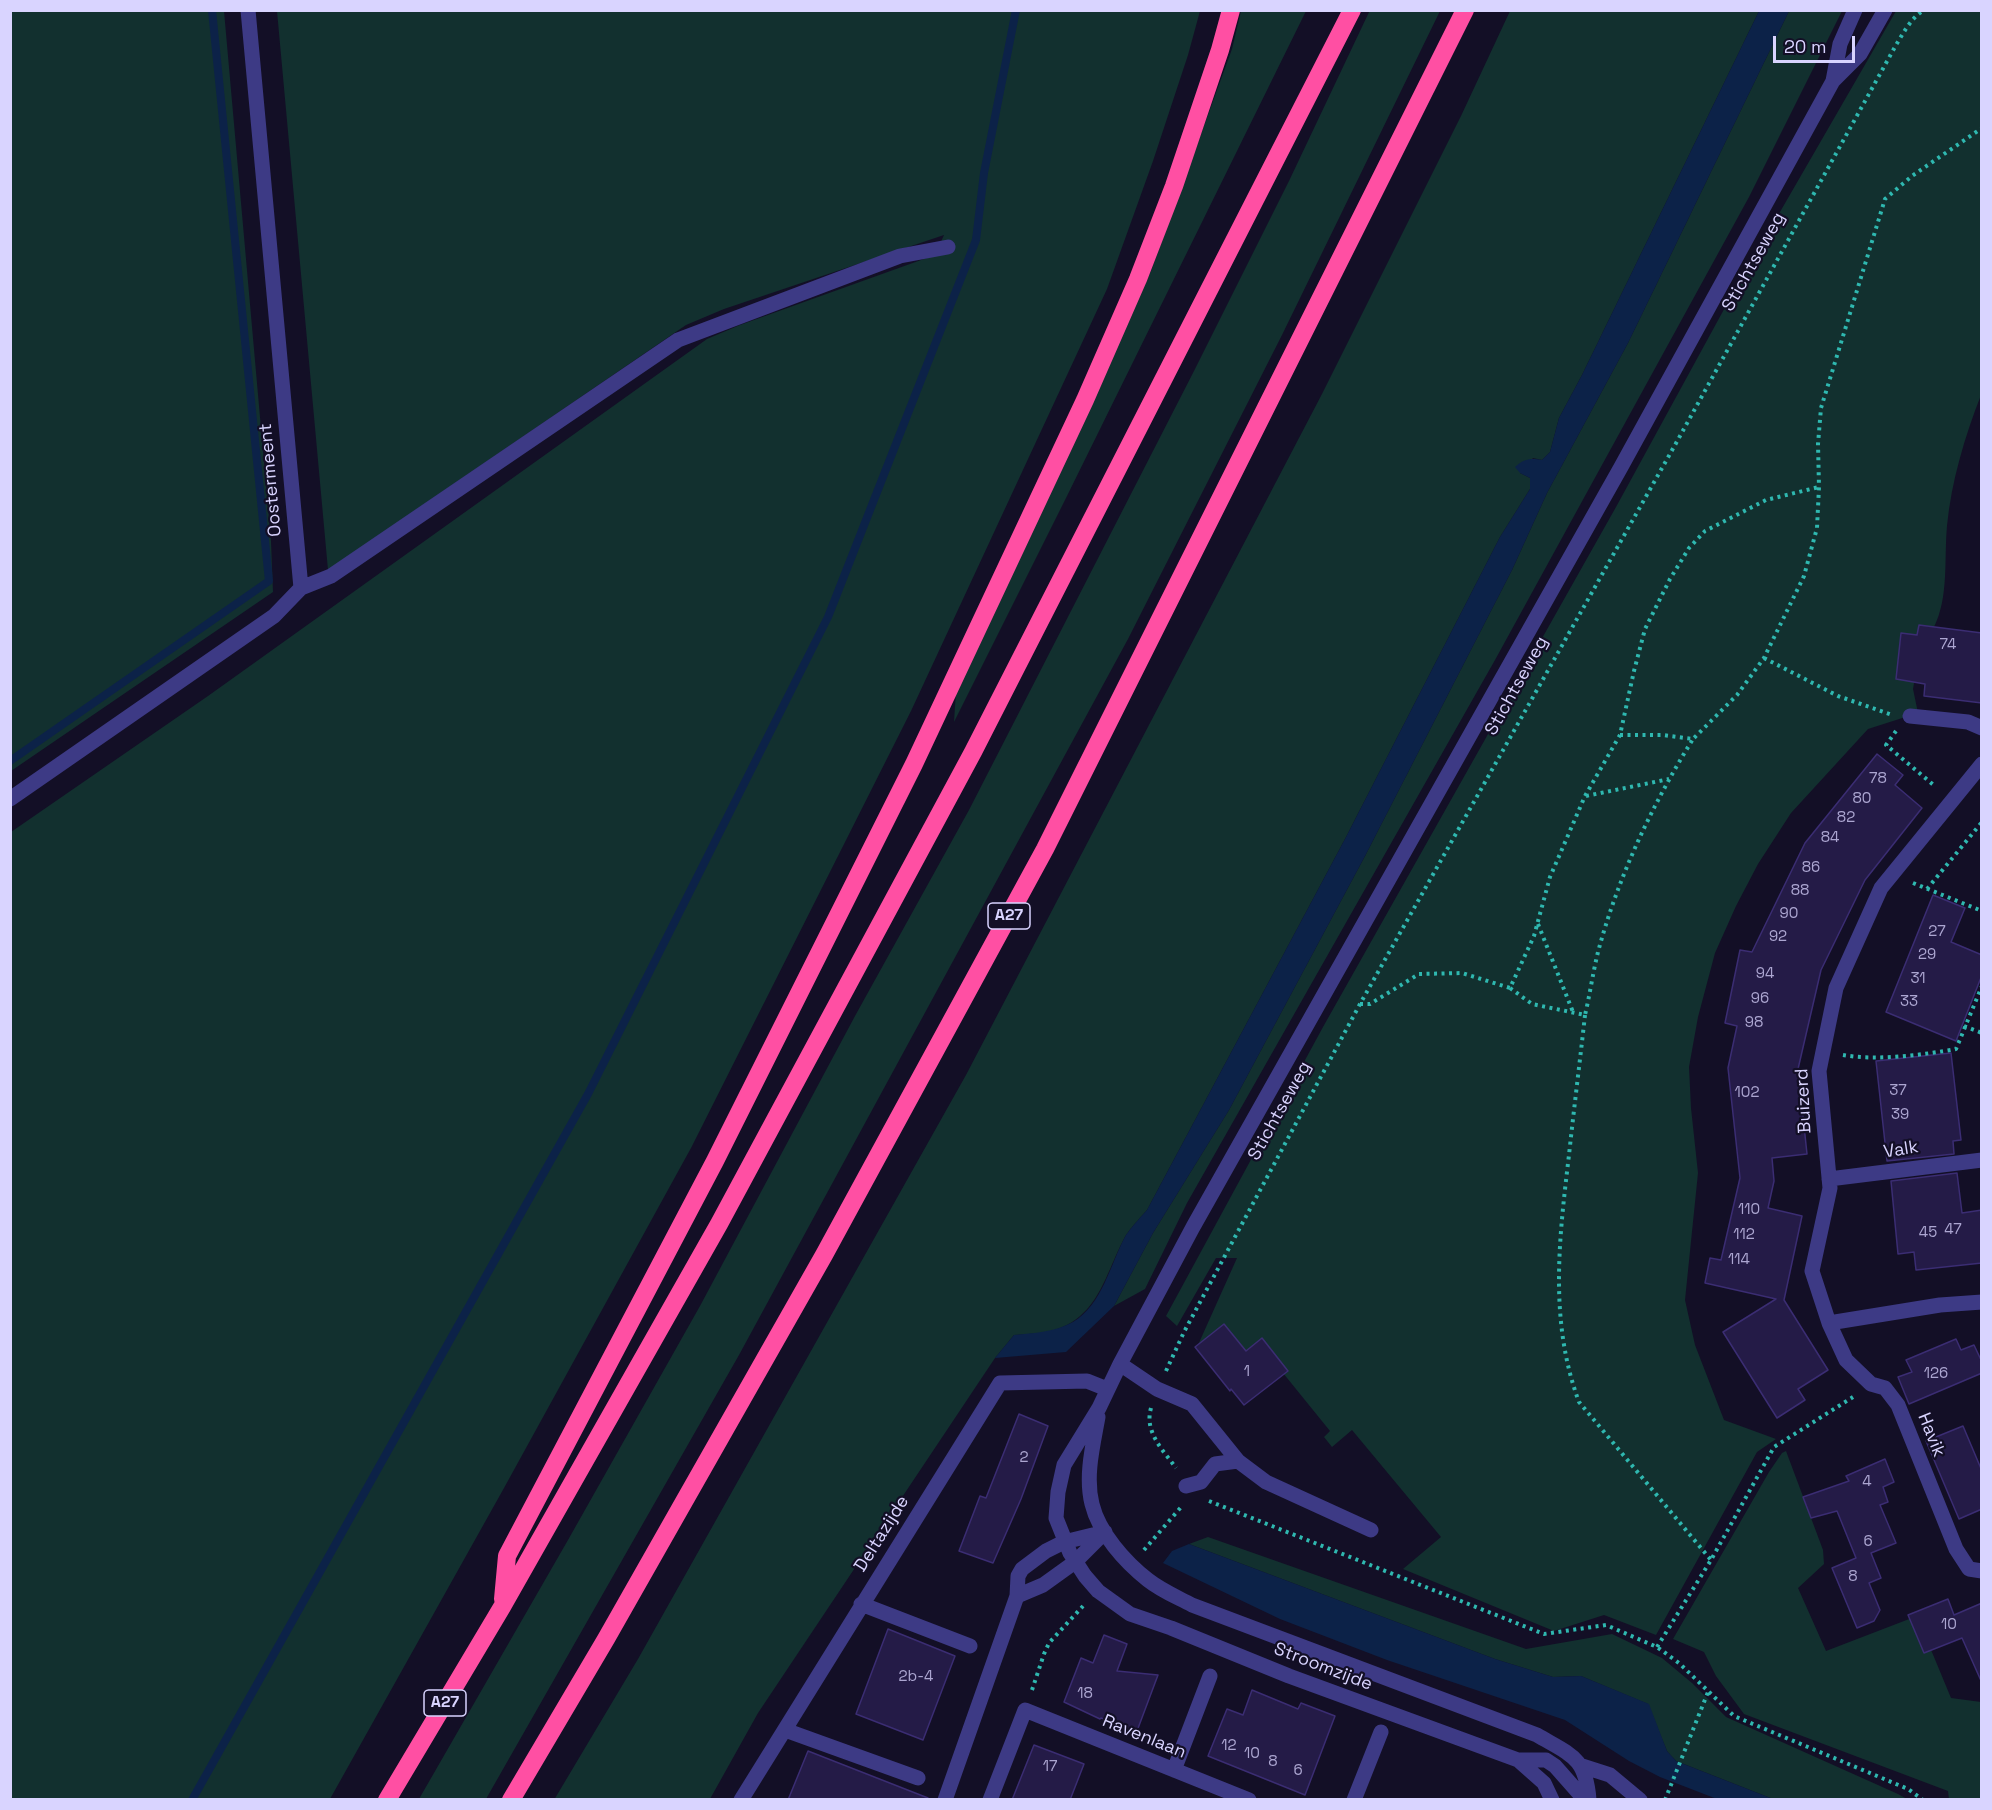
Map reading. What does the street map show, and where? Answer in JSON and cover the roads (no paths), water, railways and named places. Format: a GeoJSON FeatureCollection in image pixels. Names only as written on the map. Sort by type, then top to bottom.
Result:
{"type":"FeatureCollection","features":[{"type":"Feature","properties":{"kind":"highway","name":"A27"},"geometry":{"type":"LineString","coordinates":[[502,1607],[507,1556],[715,1161],[909,774],[1085,400],[1138,279],[1174,186],[1220,50],[1231,10]]}},
{"type":"Feature","properties":{"kind":"highway","name":"A27"},"geometry":{"type":"LineString","coordinates":[[387,1800],[502,1607],[719,1224],[973,752],[1352,10]]}},
{"type":"Feature","properties":{"kind":"highway","name":"A27"},"geometry":{"type":"LineString","coordinates":[[511,1800],[606,1639],[812,1275],[1045,849],[1465,10]]}},
{"type":"Feature","properties":{"kind":"street","name":"Oostermeent"},"geometry":{"type":"LineString","coordinates":[[248,10],[301,588]]}},
{"type":"Feature","properties":{"kind":"street","name":"Stichtseweg"},"geometry":{"type":"LineString","coordinates":[[1833,81],[1840,44],[1855,10]]}},
{"type":"Feature","properties":{"kind":"street","name":"Stichtseweg"},"geometry":{"type":"LineString","coordinates":[[1064,1542],[1056,1518],[1058,1492],[1064,1466],[1099,1408],[1193,1227],[1609,487],[1833,81],[1860,54],[1885,10]]}},
{"type":"Feature","properties":{"kind":"street"},"geometry":{"type":"LineString","coordinates":[[10,799],[274,616],[301,588],[331,576],[678,340],[900,256],[948,247]]}},
{"type":"Feature","properties":{"kind":"street"},"geometry":{"type":"LineString","coordinates":[[1903,719],[1968,722],[1982,728]]}},
{"type":"Feature","properties":{"kind":"street","name":"Buizerd"},"geometry":{"type":"LineString","coordinates":[[1829,1323],[1812,1271],[1830,1188],[1818,1071],[1836,988],[1881,888],[1982,764]]}},
{"type":"Feature","properties":{"kind":"street","name":"Valk"},"geometry":{"type":"LineString","coordinates":[[1829,1179],[1981,1158]]}},
{"type":"Feature","properties":{"kind":"street"},"geometry":{"type":"LineString","coordinates":[[1829,1323],[1940,1305],[1982,1302]]}},
{"type":"Feature","properties":{"kind":"street","name":"Havik"},"geometry":{"type":"LineString","coordinates":[[1829,1323],[1846,1360],[1871,1384],[1885,1388],[1898,1405],[1956,1549],[1969,1569],[1982,1570]]}},
{"type":"Feature","properties":{"kind":"street"},"geometry":{"type":"LineString","coordinates":[[1120,1364],[1157,1389],[1191,1404],[1238,1461],[1266,1482],[1371,1530]]}},
{"type":"Feature","properties":{"kind":"street","name":"Deltazijde"},"geometry":{"type":"LineString","coordinates":[[741,1800],[1000,1383],[1087,1381],[1107,1389]]}},
{"type":"Feature","properties":{"kind":"street","name":"Stichtseweg"},"geometry":{"type":"LineString","coordinates":[[1099,1408],[1090,1470],[1091,1502],[1096,1518],[1105,1532]]}},
{"type":"Feature","properties":{"kind":"street"},"geometry":{"type":"LineString","coordinates":[[1186,1486],[1201,1482],[1215,1464],[1238,1461]]}},
{"type":"Feature","properties":{"kind":"street"},"geometry":{"type":"LineString","coordinates":[[945,1800],[1017,1596],[1018,1576],[1022,1569],[1046,1551],[1064,1542],[1105,1532]]}},
{"type":"Feature","properties":{"kind":"street"},"geometry":{"type":"LineString","coordinates":[[1017,1596],[1043,1585],[1075,1562],[1105,1532]]}},
{"type":"Feature","properties":{"kind":"street","name":"Stroomzijde"},"geometry":{"type":"LineString","coordinates":[[1105,1532],[1130,1564],[1147,1580],[1192,1605],[1537,1735],[1567,1752],[1582,1766],[1587,1777],[1587,1800]]}},
{"type":"Feature","properties":{"kind":"street","name":"Stroomzijde"},"geometry":{"type":"LineString","coordinates":[[1064,1542],[1075,1562],[1098,1591],[1130,1614],[1171,1628],[1289,1676],[1518,1760],[1546,1760],[1555,1766],[1587,1800]]}},
{"type":"Feature","properties":{"kind":"street"},"geometry":{"type":"LineString","coordinates":[[861,1604],[970,1646]]}},
{"type":"Feature","properties":{"kind":"street"},"geometry":{"type":"LineString","coordinates":[[1174,1770],[1210,1676]]}},
{"type":"Feature","properties":{"kind":"street","name":"Ravenlaan"},"geometry":{"type":"LineString","coordinates":[[990,1800],[1025,1710],[1249,1800]]}},
{"type":"Feature","properties":{"kind":"street"},"geometry":{"type":"LineString","coordinates":[[785,1730],[918,1778]]}},
{"type":"Feature","properties":{"kind":"street"},"geometry":{"type":"LineString","coordinates":[[1354,1800],[1382,1732]]}},
{"type":"Feature","properties":{"kind":"street"},"geometry":{"type":"LineString","coordinates":[[1518,1760],[1544,1783],[1552,1800]]}},
{"type":"Feature","properties":{"kind":"street","name":"Stroomzijde"},"geometry":{"type":"LineString","coordinates":[[1582,1766],[1610,1774],[1640,1800]]}},
{"type":"Feature","properties":{"kind":"water"},"geometry":{"type":"Polygon","coordinates":[[[1759,11],[1789,11],[1628,343],[1547,493],[1512,570],[1365,856],[1229,1110],[1153,1233],[1114,1306],[1066,1352],[995,1358],[1014,1335],[1059,1328],[1073,1322],[1083,1314],[1092,1305],[1105,1283],[1126,1235],[1147,1210],[1345,839],[1500,537],[1530,489],[1530,478],[1520,473],[1515,467],[1527,460],[1542,460],[1550,452],[1559,418],[1759,11]]]}},
{"type":"Feature","properties":{"kind":"water"},"geometry":{"type":"Polygon","coordinates":[[[1189,1544],[1495,1659],[1553,1677],[1581,1676],[1649,1704],[1667,1751],[1676,1761],[1773,1799],[1717,1799],[1660,1777],[1629,1761],[1565,1720],[1387,1660],[1280,1619],[1163,1563],[1172,1551],[1189,1544]]]}},
{"type":"Feature","properties":{"kind":"waterway"},"geometry":{"type":"LineString","coordinates":[[10,761],[269,581],[212,10]]}},
{"type":"Feature","properties":{"kind":"waterway"},"geometry":{"type":"LineString","coordinates":[[192,1800],[588,1094],[828,617],[976,240],[984,173],[1016,10]]}}]}
